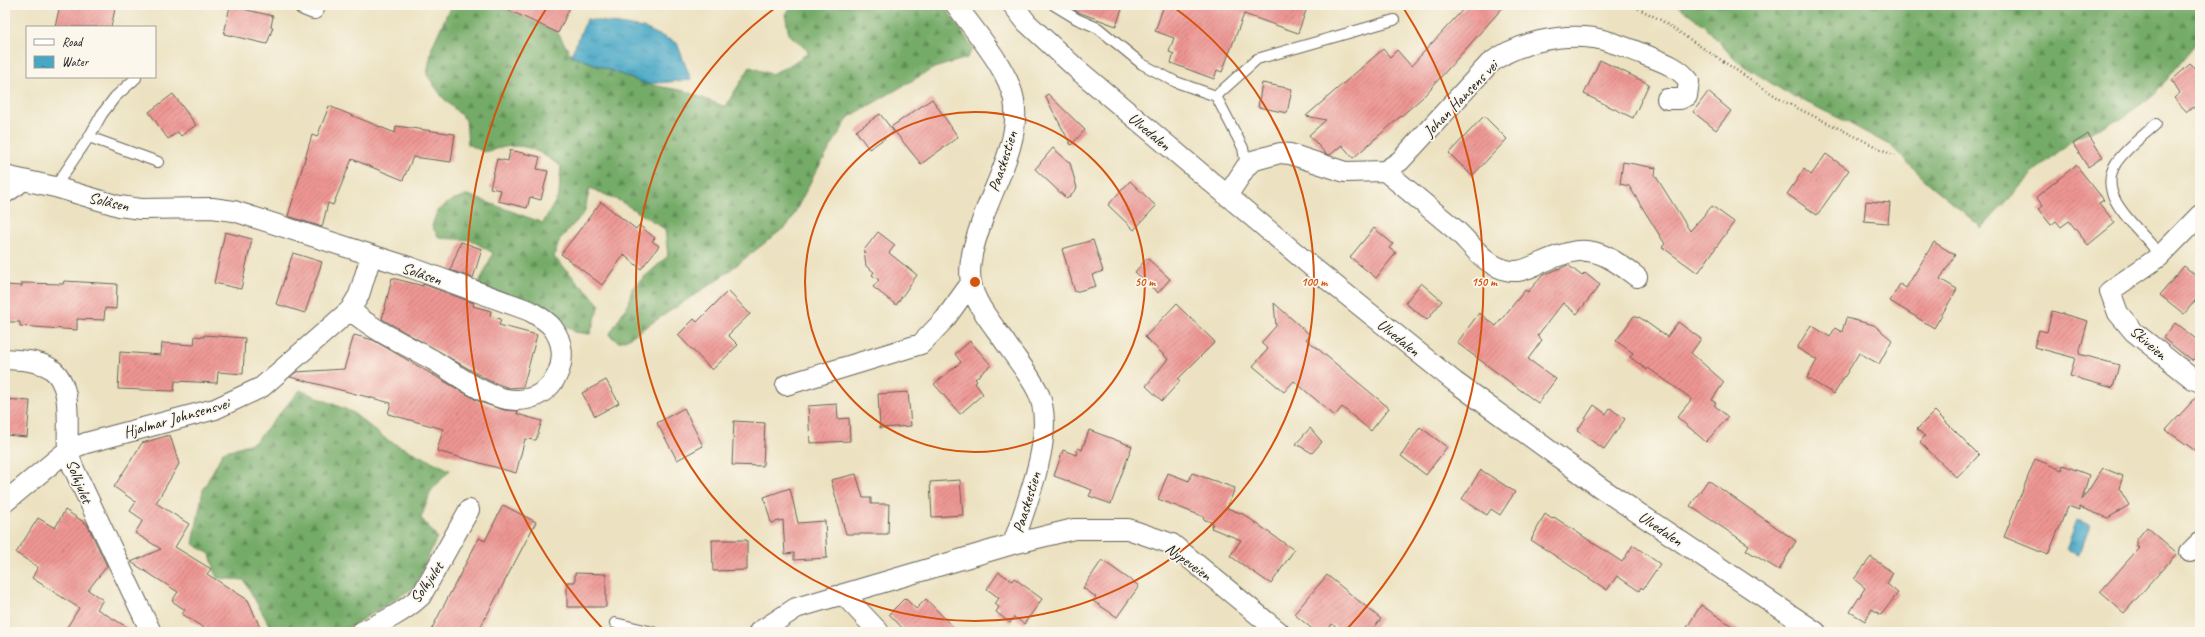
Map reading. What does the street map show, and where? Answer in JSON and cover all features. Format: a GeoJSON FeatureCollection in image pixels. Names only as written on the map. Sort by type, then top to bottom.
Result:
{"type":"FeatureCollection","features":[{"type":"Feature","properties":{"kind":"street","name":"Paaskestien"},"geometry":{"type":"LineString","coordinates":[[759,632],[796,608],[1013,544],[1044,443],[1045,416],[1038,391],[981,306],[971,283],[971,258],[980,226],[1013,134],[1015,117],[1014,99],[1001,69],[956,5]]}},
{"type":"Feature","properties":{"kind":"street","name":"Ulvedalen"},"geometry":{"type":"LineString","coordinates":[[1013,5],[1027,23],[1078,70],[1317,272],[1455,382],[1601,488],[1816,632]]}},
{"type":"Feature","properties":{"kind":"street","name":"Johan Hansens vei"},"geometry":{"type":"LineString","coordinates":[[1385,170],[1400,161],[1489,64],[1497,58],[1531,44],[1560,39],[1592,38],[1606,41],[1665,62],[1683,72],[1689,81],[1687,96],[1680,99],[1667,100]]}},
{"type":"Feature","properties":{"kind":"street"},"geometry":{"type":"LineString","coordinates":[[1227,196],[1246,167],[1252,161],[1280,153],[1290,154],[1346,172],[1385,170],[1458,232],[1489,263],[1505,270],[1518,272],[1573,250],[1595,251],[1612,258],[1637,277]]}},
{"type":"Feature","properties":{"kind":"street","name":"Solåsen"},"geometry":{"type":"LineString","coordinates":[[13,178],[55,187],[127,207],[234,211],[412,268],[530,311],[543,319],[553,328],[560,341],[561,355],[559,371],[552,386],[540,395],[529,399],[516,400],[503,398],[490,394],[431,359],[374,329],[350,310]]}},
{"type":"Feature","properties":{"kind":"street","name":"Solåsen"},"geometry":{"type":"LineString","coordinates":[[5,193],[17,185],[13,178]]}},
{"type":"Feature","properties":{"kind":"street"},"geometry":{"type":"LineString","coordinates":[[2159,257],[2200,215]]}},
{"type":"Feature","properties":{"kind":"street","name":"Hjalmar Johnsensvei"},"geometry":{"type":"LineString","coordinates":[[5,502],[68,450],[86,443],[215,409],[262,387],[350,310],[358,295],[371,256]]}},
{"type":"Feature","properties":{"kind":"street","name":"Skiveien"},"geometry":{"type":"LineString","coordinates":[[2159,257],[2110,291],[2118,312],[2134,332],[2193,379],[2200,382]]}},
{"type":"Feature","properties":{"kind":"street"},"geometry":{"type":"LineString","coordinates":[[786,385],[921,344],[945,319],[971,283]]}},
{"type":"Feature","properties":{"kind":"street","name":"Solhjulet"},"geometry":{"type":"LineString","coordinates":[[5,359],[38,363],[50,368],[64,385],[68,450],[73,467],[90,507],[151,632]]}},
{"type":"Feature","properties":{"kind":"street","name":"Solhjulet"},"geometry":{"type":"LineString","coordinates":[[361,632],[392,618],[409,607],[420,596],[469,510]]}},
{"type":"Feature","properties":{"kind":"street","name":"Nypeveien"},"geometry":{"type":"LineString","coordinates":[[1013,544],[1074,529],[1128,529],[1172,544],[1279,632]]}},
{"type":"Feature","properties":{"kind":"street"},"geometry":{"type":"LineString","coordinates":[[843,594],[879,632]]}},
{"type":"Feature","properties":{"kind":"lane"},"geometry":{"type":"LineString","coordinates":[[1054,5],[1077,19],[1098,28],[1142,64],[1176,82],[1216,96],[1243,148],[1246,167]]}},
{"type":"Feature","properties":{"kind":"lane"},"geometry":{"type":"LineString","coordinates":[[1216,96],[1257,59],[1394,20]]}},
{"type":"Feature","properties":{"kind":"lane"},"geometry":{"type":"LineString","coordinates":[[55,187],[89,137],[102,114],[115,97],[136,78]]}},
{"type":"Feature","properties":{"kind":"lane"},"geometry":{"type":"LineString","coordinates":[[2156,124],[2116,163],[2112,174],[2111,186],[2114,200],[2122,212],[2150,242],[2159,257]]}},
{"type":"Feature","properties":{"kind":"lane"},"geometry":{"type":"LineString","coordinates":[[89,137],[158,162]]}},
{"type":"Feature","properties":{"kind":"lane"},"geometry":{"type":"LineString","coordinates":[[615,623],[653,632]]}},
{"type":"Feature","properties":{"kind":"path"},"geometry":{"type":"LineString","coordinates":[[1631,5],[1659,19],[1783,101],[1895,156]]}},
{"type":"Feature","properties":{"kind":"green space"},"geometry":{"type":"Polygon","coordinates":[[[451,5],[491,5],[513,12],[558,33],[571,55],[646,84],[685,91],[725,107],[750,67],[771,74],[787,67],[809,52],[789,34],[785,14],[793,5],[944,5],[973,49],[967,58],[934,68],[849,117],[814,175],[789,224],[720,278],[629,338],[619,342],[609,335],[628,304],[632,288],[668,256],[665,229],[620,201],[590,188],[584,213],[560,239],[554,257],[600,305],[590,334],[575,332],[536,305],[478,286],[493,253],[471,240],[439,238],[432,226],[437,211],[452,200],[468,195],[543,223],[559,195],[561,166],[541,153],[532,149],[517,146],[484,152],[468,144],[466,120],[443,98],[427,75],[432,47],[451,5]]]}},
{"type":"Feature","properties":{"kind":"green space"},"geometry":{"type":"Polygon","coordinates":[[[1677,5],[2200,5],[2200,39],[2154,95],[2120,119],[2076,137],[2031,175],[1982,228],[1924,179],[1891,146],[1843,120],[1785,92],[1735,60],[1704,25],[1677,5]]]}},
{"type":"Feature","properties":{"kind":"green space"},"geometry":{"type":"Polygon","coordinates":[[[300,390],[352,412],[387,440],[450,470],[431,491],[421,518],[437,537],[415,587],[350,627],[335,632],[273,632],[244,580],[217,578],[210,554],[193,544],[203,490],[223,452],[255,442],[300,390]]]}},
{"type":"Feature","properties":{"kind":"water"},"geometry":{"type":"Polygon","coordinates":[[[587,19],[644,28],[677,43],[691,80],[646,84],[571,55],[587,19]]]}},
{"type":"Feature","properties":{"kind":"water"},"geometry":{"type":"Polygon","coordinates":[[[2077,520],[2090,525],[2079,554],[2066,549],[2077,520]]]}},
{"type":"Feature","properties":{"kind":"building"},"geometry":{"type":"Polygon","coordinates":[[[60,5],[116,5],[111,26],[55,26],[60,5]]]}},
{"type":"Feature","properties":{"kind":"building"},"geometry":{"type":"Polygon","coordinates":[[[498,5],[571,5],[558,33],[498,5]]]}},
{"type":"Feature","properties":{"kind":"building"},"geometry":{"type":"Polygon","coordinates":[[[1066,5],[1112,5],[1122,9],[1116,26],[1078,12],[1066,5]]]}},
{"type":"Feature","properties":{"kind":"building"},"geometry":{"type":"Polygon","coordinates":[[[1164,5],[1308,5],[1298,33],[1244,14],[1222,72],[1217,70],[1214,79],[1171,63],[1174,54],[1169,52],[1174,38],[1155,31],[1164,5]]]}},
{"type":"Feature","properties":{"kind":"building"},"geometry":{"type":"Polygon","coordinates":[[[1467,5],[1505,5],[1423,97],[1353,158],[1342,145],[1330,155],[1326,154],[1309,135],[1326,120],[1306,116],[1383,49],[1390,57],[1397,50],[1411,66],[1467,5]]]}},
{"type":"Feature","properties":{"kind":"building"},"geometry":{"type":"Polygon","coordinates":[[[230,6],[273,16],[271,27],[273,27],[267,44],[224,34],[230,6]]]}},
{"type":"Feature","properties":{"kind":"building"},"geometry":{"type":"Polygon","coordinates":[[[1600,60],[1649,84],[1633,118],[1584,94],[1600,60]]]}},
{"type":"Feature","properties":{"kind":"building"},"geometry":{"type":"Polygon","coordinates":[[[2190,64],[2200,74],[2200,116],[2193,107],[2187,112],[2174,98],[2180,93],[2172,80],[2190,64]]]}},
{"type":"Feature","properties":{"kind":"building"},"geometry":{"type":"Polygon","coordinates":[[[1262,83],[1292,89],[1287,113],[1258,107],[1262,83]]]}},
{"type":"Feature","properties":{"kind":"building"},"geometry":{"type":"Polygon","coordinates":[[[1708,92],[1731,111],[1716,130],[1693,112],[1708,92]]]}},
{"type":"Feature","properties":{"kind":"building"},"geometry":{"type":"Polygon","coordinates":[[[173,94],[196,125],[181,136],[178,132],[168,139],[149,112],[173,94]]]}},
{"type":"Feature","properties":{"kind":"building"},"geometry":{"type":"Polygon","coordinates":[[[1048,94],[1085,130],[1071,145],[1045,96],[1048,94]]]}},
{"type":"Feature","properties":{"kind":"building"},"geometry":{"type":"Polygon","coordinates":[[[932,99],[958,137],[921,164],[891,127],[932,99]]]}},
{"type":"Feature","properties":{"kind":"building"},"geometry":{"type":"Polygon","coordinates":[[[329,106],[395,133],[396,126],[455,134],[451,162],[413,157],[403,180],[352,159],[333,205],[328,203],[322,227],[288,216],[312,135],[317,137],[329,106]]]}},
{"type":"Feature","properties":{"kind":"building"},"geometry":{"type":"Polygon","coordinates":[[[880,114],[894,132],[869,149],[856,131],[880,114]]]}},
{"type":"Feature","properties":{"kind":"building"},"geometry":{"type":"Polygon","coordinates":[[[1484,116],[1507,139],[1472,176],[1449,153],[1484,116]]]}},
{"type":"Feature","properties":{"kind":"building"},"geometry":{"type":"Polygon","coordinates":[[[2088,134],[2103,157],[2088,167],[2073,144],[2088,134]]]}},
{"type":"Feature","properties":{"kind":"building"},"geometry":{"type":"Polygon","coordinates":[[[1053,148],[1070,163],[1077,188],[1067,199],[1035,169],[1053,148]]]}},
{"type":"Feature","properties":{"kind":"building"},"geometry":{"type":"Polygon","coordinates":[[[510,150],[540,157],[537,169],[548,171],[541,200],[530,197],[527,208],[498,201],[501,190],[490,188],[497,159],[508,161],[510,150]]]}},
{"type":"Feature","properties":{"kind":"building"},"geometry":{"type":"Polygon","coordinates":[[[1826,154],[1849,170],[1817,215],[1787,194],[1804,169],[1811,175],[1826,154]]]}},
{"type":"Feature","properties":{"kind":"building"},"geometry":{"type":"Polygon","coordinates":[[[1623,162],[1656,168],[1655,175],[1690,231],[1712,206],[1734,222],[1698,273],[1662,247],[1665,244],[1629,186],[1620,184],[1623,162]]]}},
{"type":"Feature","properties":{"kind":"building"},"geometry":{"type":"Polygon","coordinates":[[[2076,165],[2104,200],[2099,203],[2115,223],[2088,245],[2069,221],[2061,227],[2056,221],[2051,225],[2038,209],[2043,206],[2036,197],[2076,165]]]}},
{"type":"Feature","properties":{"kind":"building"},"geometry":{"type":"Polygon","coordinates":[[[1130,181],[1156,206],[1134,230],[1108,205],[1130,181]]]}},
{"type":"Feature","properties":{"kind":"building"},"geometry":{"type":"Polygon","coordinates":[[[1866,201],[1890,203],[1888,223],[1864,221],[1866,201]]]}},
{"type":"Feature","properties":{"kind":"building"},"geometry":{"type":"Polygon","coordinates":[[[601,202],[636,229],[639,225],[655,238],[652,241],[659,246],[641,269],[624,255],[602,285],[561,254],[601,202]]]}},
{"type":"Feature","properties":{"kind":"building"},"geometry":{"type":"Polygon","coordinates":[[[1374,228],[1393,244],[1389,248],[1396,253],[1376,278],[1350,257],[1374,228]]]}},
{"type":"Feature","properties":{"kind":"building"},"geometry":{"type":"Polygon","coordinates":[[[225,232],[252,239],[241,289],[214,283],[225,232]]]}},
{"type":"Feature","properties":{"kind":"building"},"geometry":{"type":"Polygon","coordinates":[[[878,232],[895,245],[889,253],[917,275],[896,305],[873,287],[879,280],[872,275],[874,272],[866,266],[864,250],[878,232]]]}},
{"type":"Feature","properties":{"kind":"building"},"geometry":{"type":"Polygon","coordinates":[[[1093,240],[1103,271],[1092,275],[1096,286],[1075,292],[1062,249],[1093,240]]]}},
{"type":"Feature","properties":{"kind":"building"},"geometry":{"type":"Polygon","coordinates":[[[461,242],[482,249],[473,278],[450,270],[461,242]]]}},
{"type":"Feature","properties":{"kind":"building"},"geometry":{"type":"Polygon","coordinates":[[[1934,242],[1955,255],[1940,279],[1957,289],[1934,328],[1890,301],[1900,284],[1906,288],[1934,242]]]}},
{"type":"Feature","properties":{"kind":"building"},"geometry":{"type":"Polygon","coordinates":[[[293,253],[322,262],[305,313],[276,304],[293,253]]]}},
{"type":"Feature","properties":{"kind":"building"},"geometry":{"type":"Polygon","coordinates":[[[1147,258],[1170,279],[1158,293],[1135,272],[1147,258]]]}},
{"type":"Feature","properties":{"kind":"building"},"geometry":{"type":"Polygon","coordinates":[[[1568,265],[1582,276],[1585,273],[1600,285],[1577,314],[1563,303],[1537,336],[1542,340],[1528,359],[1556,379],[1538,403],[1457,343],[1479,313],[1496,326],[1525,290],[1528,292],[1543,275],[1568,265]]]}},
{"type":"Feature","properties":{"kind":"building"},"geometry":{"type":"Polygon","coordinates":[[[2184,266],[2200,279],[2200,295],[2184,314],[2160,295],[2184,266]]]}},
{"type":"Feature","properties":{"kind":"building"},"geometry":{"type":"Polygon","coordinates":[[[392,278],[423,286],[423,284],[474,303],[473,306],[491,311],[490,316],[501,319],[499,325],[537,335],[523,387],[509,388],[490,381],[382,319],[392,278]]]}},
{"type":"Feature","properties":{"kind":"building"},"geometry":{"type":"Polygon","coordinates":[[[64,281],[117,284],[116,309],[105,308],[104,320],[77,319],[77,330],[20,326],[20,322],[5,322],[5,285],[22,286],[22,283],[63,284],[64,281]]]}},
{"type":"Feature","properties":{"kind":"building"},"geometry":{"type":"Polygon","coordinates":[[[1421,283],[1442,301],[1427,320],[1405,303],[1421,283]]]}},
{"type":"Feature","properties":{"kind":"building"},"geometry":{"type":"Polygon","coordinates":[[[728,291],[750,314],[728,335],[738,345],[712,370],[678,335],[694,319],[697,322],[728,291]]]}},
{"type":"Feature","properties":{"kind":"building"},"geometry":{"type":"Polygon","coordinates":[[[1274,303],[1310,335],[1306,339],[1389,408],[1371,431],[1342,407],[1335,416],[1294,381],[1284,392],[1253,366],[1268,349],[1261,343],[1276,326],[1274,303]]]}},
{"type":"Feature","properties":{"kind":"building"},"geometry":{"type":"Polygon","coordinates":[[[1176,304],[1215,342],[1178,379],[1180,381],[1162,401],[1146,386],[1168,359],[1145,337],[1176,304]]]}},
{"type":"Feature","properties":{"kind":"building"},"geometry":{"type":"Polygon","coordinates":[[[2052,311],[2088,321],[2079,354],[2119,365],[2113,388],[2070,376],[2075,358],[2034,347],[2039,330],[2047,332],[2052,311]]]}},
{"type":"Feature","properties":{"kind":"building"},"geometry":{"type":"Polygon","coordinates":[[[1634,316],[1639,317],[1667,337],[1678,322],[1701,339],[1691,353],[1724,382],[1712,400],[1716,403],[1714,405],[1728,417],[1706,442],[1677,417],[1692,399],[1648,368],[1647,370],[1630,357],[1633,353],[1616,341],[1634,316]]]}},
{"type":"Feature","properties":{"kind":"building"},"geometry":{"type":"Polygon","coordinates":[[[1846,318],[1874,325],[1892,340],[1879,364],[1859,353],[1834,394],[1807,378],[1817,360],[1797,348],[1811,325],[1830,337],[1835,328],[1842,332],[1846,318]]]}},
{"type":"Feature","properties":{"kind":"building"},"geometry":{"type":"Polygon","coordinates":[[[2175,323],[2200,342],[2200,352],[2192,361],[2163,338],[2175,323]]]}},
{"type":"Feature","properties":{"kind":"building"},"geometry":{"type":"Polygon","coordinates":[[[204,335],[245,338],[243,374],[218,372],[217,383],[175,381],[174,391],[118,389],[120,352],[161,355],[162,343],[194,345],[195,336],[204,337],[204,335]]]}},
{"type":"Feature","properties":{"kind":"building"},"geometry":{"type":"Polygon","coordinates":[[[354,335],[373,340],[480,402],[504,410],[518,411],[517,414],[542,421],[536,440],[525,439],[516,473],[437,451],[443,429],[388,414],[391,403],[290,377],[296,372],[344,369],[354,335]]]}},
{"type":"Feature","properties":{"kind":"building"},"geometry":{"type":"Polygon","coordinates":[[[970,341],[991,365],[975,379],[977,381],[975,383],[983,394],[960,414],[934,384],[961,362],[955,354],[970,341]]]}},
{"type":"Feature","properties":{"kind":"building"},"geometry":{"type":"Polygon","coordinates":[[[606,380],[619,403],[595,416],[582,393],[606,380]]]}},
{"type":"Feature","properties":{"kind":"building"},"geometry":{"type":"Polygon","coordinates":[[[908,392],[911,426],[880,428],[878,394],[908,392]]]}},
{"type":"Feature","properties":{"kind":"building"},"geometry":{"type":"Polygon","coordinates":[[[2200,393],[2200,454],[2166,430],[2200,393]]]}},
{"type":"Feature","properties":{"kind":"building"},"geometry":{"type":"Polygon","coordinates":[[[5,399],[30,401],[27,437],[5,435],[5,399]]]}},
{"type":"Feature","properties":{"kind":"building"},"geometry":{"type":"Polygon","coordinates":[[[837,404],[838,419],[849,418],[850,441],[810,443],[808,406],[837,404]]]}},
{"type":"Feature","properties":{"kind":"building"},"geometry":{"type":"Polygon","coordinates":[[[1594,405],[1606,414],[1610,408],[1625,419],[1604,449],[1577,431],[1594,405]]]}},
{"type":"Feature","properties":{"kind":"building"},"geometry":{"type":"Polygon","coordinates":[[[684,408],[703,446],[677,460],[657,423],[684,408]]]}},
{"type":"Feature","properties":{"kind":"building"},"geometry":{"type":"Polygon","coordinates":[[[1935,411],[1979,455],[1957,478],[1920,442],[1925,436],[1917,429],[1935,411]]]}},
{"type":"Feature","properties":{"kind":"building"},"geometry":{"type":"Polygon","coordinates":[[[734,421],[765,423],[763,466],[732,465],[734,421]]]}},
{"type":"Feature","properties":{"kind":"building"},"geometry":{"type":"Polygon","coordinates":[[[1420,427],[1447,447],[1426,475],[1401,456],[1420,427]]]}},
{"type":"Feature","properties":{"kind":"building"},"geometry":{"type":"Polygon","coordinates":[[[1310,428],[1322,442],[1312,453],[1296,444],[1310,428]]]}},
{"type":"Feature","properties":{"kind":"building"},"geometry":{"type":"Polygon","coordinates":[[[1089,430],[1132,446],[1111,504],[1089,496],[1092,490],[1054,476],[1063,450],[1076,455],[1078,448],[1082,450],[1089,430]]]}},
{"type":"Feature","properties":{"kind":"building"},"geometry":{"type":"Polygon","coordinates":[[[170,435],[179,464],[156,503],[189,524],[175,547],[211,569],[207,574],[248,600],[262,632],[210,632],[182,614],[185,610],[172,601],[178,592],[131,562],[161,549],[135,533],[143,520],[130,511],[136,502],[114,487],[142,443],[170,435]]]}},
{"type":"Feature","properties":{"kind":"building"},"geometry":{"type":"Polygon","coordinates":[[[2035,459],[2062,470],[2063,465],[2089,475],[2082,500],[2103,468],[2123,476],[2119,488],[2129,505],[2108,518],[2079,507],[2079,510],[2068,506],[2048,555],[2004,537],[2035,459]]]}},
{"type":"Feature","properties":{"kind":"building"},"geometry":{"type":"Polygon","coordinates":[[[1481,470],[1515,492],[1500,515],[1491,509],[1487,515],[1462,499],[1481,470]]]}},
{"type":"Feature","properties":{"kind":"building"},"geometry":{"type":"Polygon","coordinates":[[[1168,473],[1189,481],[1192,473],[1235,488],[1227,508],[1243,514],[1294,550],[1271,584],[1230,556],[1241,540],[1211,528],[1213,523],[1203,519],[1204,517],[1158,499],[1168,473]]]}},
{"type":"Feature","properties":{"kind":"building"},"geometry":{"type":"Polygon","coordinates":[[[856,474],[863,498],[871,498],[871,504],[889,504],[888,534],[846,534],[831,480],[856,474]]]}},
{"type":"Feature","properties":{"kind":"building"},"geometry":{"type":"Polygon","coordinates":[[[960,480],[963,515],[932,517],[930,482],[960,480]]]}},
{"type":"Feature","properties":{"kind":"building"},"geometry":{"type":"Polygon","coordinates":[[[1708,480],[1796,541],[1779,570],[1746,550],[1749,545],[1690,506],[1708,480]]]}},
{"type":"Feature","properties":{"kind":"building"},"geometry":{"type":"Polygon","coordinates":[[[790,488],[798,523],[825,521],[827,558],[794,560],[794,553],[785,554],[783,520],[771,523],[764,497],[790,488]]]}},
{"type":"Feature","properties":{"kind":"building"},"geometry":{"type":"Polygon","coordinates":[[[503,505],[536,522],[478,632],[430,632],[479,538],[485,541],[503,505]]]}},
{"type":"Feature","properties":{"kind":"building"},"geometry":{"type":"Polygon","coordinates":[[[65,510],[87,524],[107,566],[88,590],[103,600],[97,609],[135,632],[64,632],[79,608],[32,578],[38,567],[16,553],[38,518],[55,528],[65,510]]]}},
{"type":"Feature","properties":{"kind":"building"},"geometry":{"type":"Polygon","coordinates":[[[1545,514],[1552,519],[1554,517],[1622,562],[1633,545],[1660,564],[1643,589],[1641,587],[1639,591],[1617,576],[1607,590],[1531,540],[1545,514]]]}},
{"type":"Feature","properties":{"kind":"building"},"geometry":{"type":"Polygon","coordinates":[[[2147,527],[2177,553],[2124,613],[2100,592],[2139,548],[2137,546],[2137,539],[2147,527]]]}},
{"type":"Feature","properties":{"kind":"building"},"geometry":{"type":"Polygon","coordinates":[[[712,540],[747,540],[747,570],[713,571],[712,540]]]}},
{"type":"Feature","properties":{"kind":"building"},"geometry":{"type":"Polygon","coordinates":[[[1871,557],[1893,573],[1887,584],[1898,593],[1881,615],[1872,609],[1865,621],[1850,612],[1865,588],[1854,579],[1871,557]]]}},
{"type":"Feature","properties":{"kind":"building"},"geometry":{"type":"Polygon","coordinates":[[[1102,560],[1139,586],[1117,617],[1093,601],[1096,597],[1083,588],[1102,560]]]}},
{"type":"Feature","properties":{"kind":"building"},"geometry":{"type":"Polygon","coordinates":[[[999,572],[1012,581],[1014,578],[1042,599],[1024,624],[1014,617],[1010,623],[996,612],[999,607],[995,604],[999,598],[987,589],[999,572]]]}},
{"type":"Feature","properties":{"kind":"building"},"geometry":{"type":"Polygon","coordinates":[[[575,573],[606,574],[606,607],[567,607],[567,582],[575,582],[575,573]]]}},
{"type":"Feature","properties":{"kind":"building"},"geometry":{"type":"Polygon","coordinates":[[[1327,575],[1381,619],[1371,632],[1341,632],[1332,624],[1326,632],[1316,632],[1294,614],[1327,575]]]}},
{"type":"Feature","properties":{"kind":"building"},"geometry":{"type":"Polygon","coordinates":[[[905,598],[916,609],[926,599],[958,632],[906,632],[889,614],[905,598]]]}},
{"type":"Feature","properties":{"kind":"building"},"geometry":{"type":"Polygon","coordinates":[[[1701,605],[1741,632],[1684,632],[1701,605]]]}}]}
